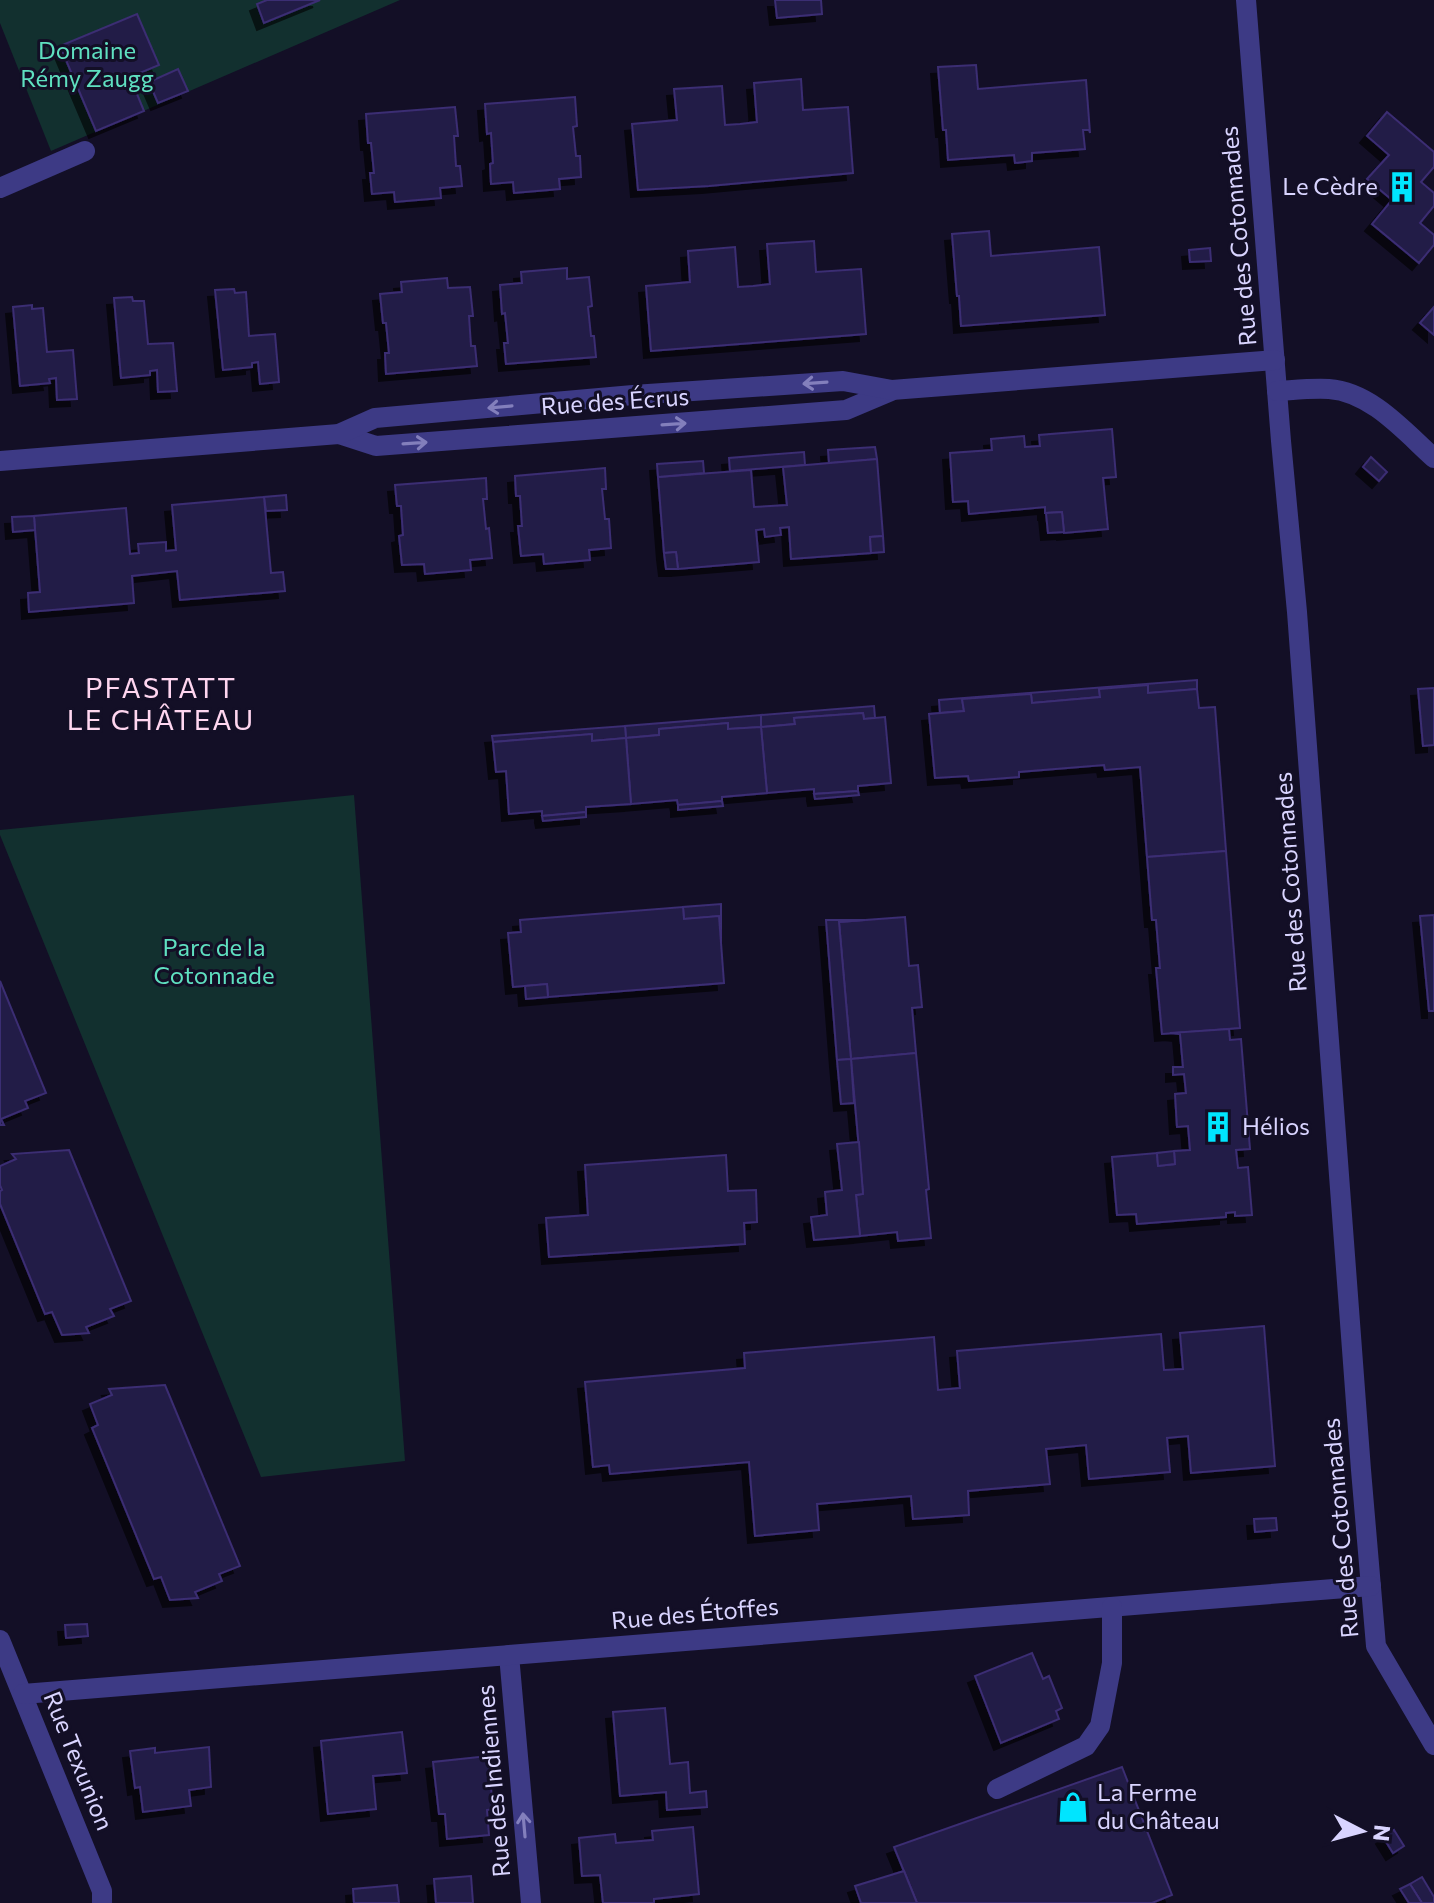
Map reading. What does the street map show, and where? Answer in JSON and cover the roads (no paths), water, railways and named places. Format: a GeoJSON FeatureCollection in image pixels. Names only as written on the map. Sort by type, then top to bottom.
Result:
{"type":"FeatureCollection","features":[{"type":"Feature","properties":{"kind":"street","name":"Rue des Cotonnades"},"geometry":{"type":"LineString","coordinates":[[1246,0],[1297,612],[1376,1646],[1434,1745]]}},
{"type":"Feature","properties":{"kind":"street"},"geometry":{"type":"LineString","coordinates":[[0,188],[85,151]]}},
{"type":"Feature","properties":{"kind":"street","name":"Rue des Écrus"},"geometry":{"type":"LineString","coordinates":[[0,461],[339,434],[375,418],[633,395],[843,381],[892,390],[1275,360]]}},
{"type":"Feature","properties":{"kind":"street"},"geometry":{"type":"LineString","coordinates":[[1277,391],[1330,389],[1353,394],[1384,413],[1434,458]]}},
{"type":"Feature","properties":{"kind":"street","name":"Rue des Écrus"},"geometry":{"type":"LineString","coordinates":[[339,434],[376,446],[846,410],[892,390]]}},
{"type":"Feature","properties":{"kind":"street","name":"Rue des Étoffes"},"geometry":{"type":"LineString","coordinates":[[23,1694],[1371,1586]]}},
{"type":"Feature","properties":{"kind":"street"},"geometry":{"type":"LineString","coordinates":[[997,1789],[1086,1746],[1100,1726],[1112,1663],[1112,1607]]}},
{"type":"Feature","properties":{"kind":"street","name":"Rue Texunion"},"geometry":{"type":"LineString","coordinates":[[0,1640],[102,1891],[102,1903]]}},
{"type":"Feature","properties":{"kind":"street","name":"Rue des Indiennes"},"geometry":{"type":"LineString","coordinates":[[509,1655],[531,1903]]}},
{"type":"Feature","properties":{"kind":"place","name":"Le Cèdre"},"geometry":{"type":"Point","coordinates":[1402,187]}},
{"type":"Feature","properties":{"kind":"place","name":"Hélios"},"geometry":{"type":"Point","coordinates":[1218,1127]}},
{"type":"Feature","properties":{"kind":"place","name":"La Ferme du Château"},"geometry":{"type":"Point","coordinates":[1073,1807]}},
{"type":"Feature","properties":{"kind":"district","name":"PFASTATT LE CHÂTEAU"},"geometry":{"type":"Point","coordinates":[161,704]}},
{"type":"Feature","properties":{"kind":"park label","name":"Domaine Rémy Zaugg"},"geometry":{"type":"Point","coordinates":[87,65]}},
{"type":"Feature","properties":{"kind":"park label","name":"Parc de la Cotonnade"},"geometry":{"type":"Point","coordinates":[214,962]}}]}
